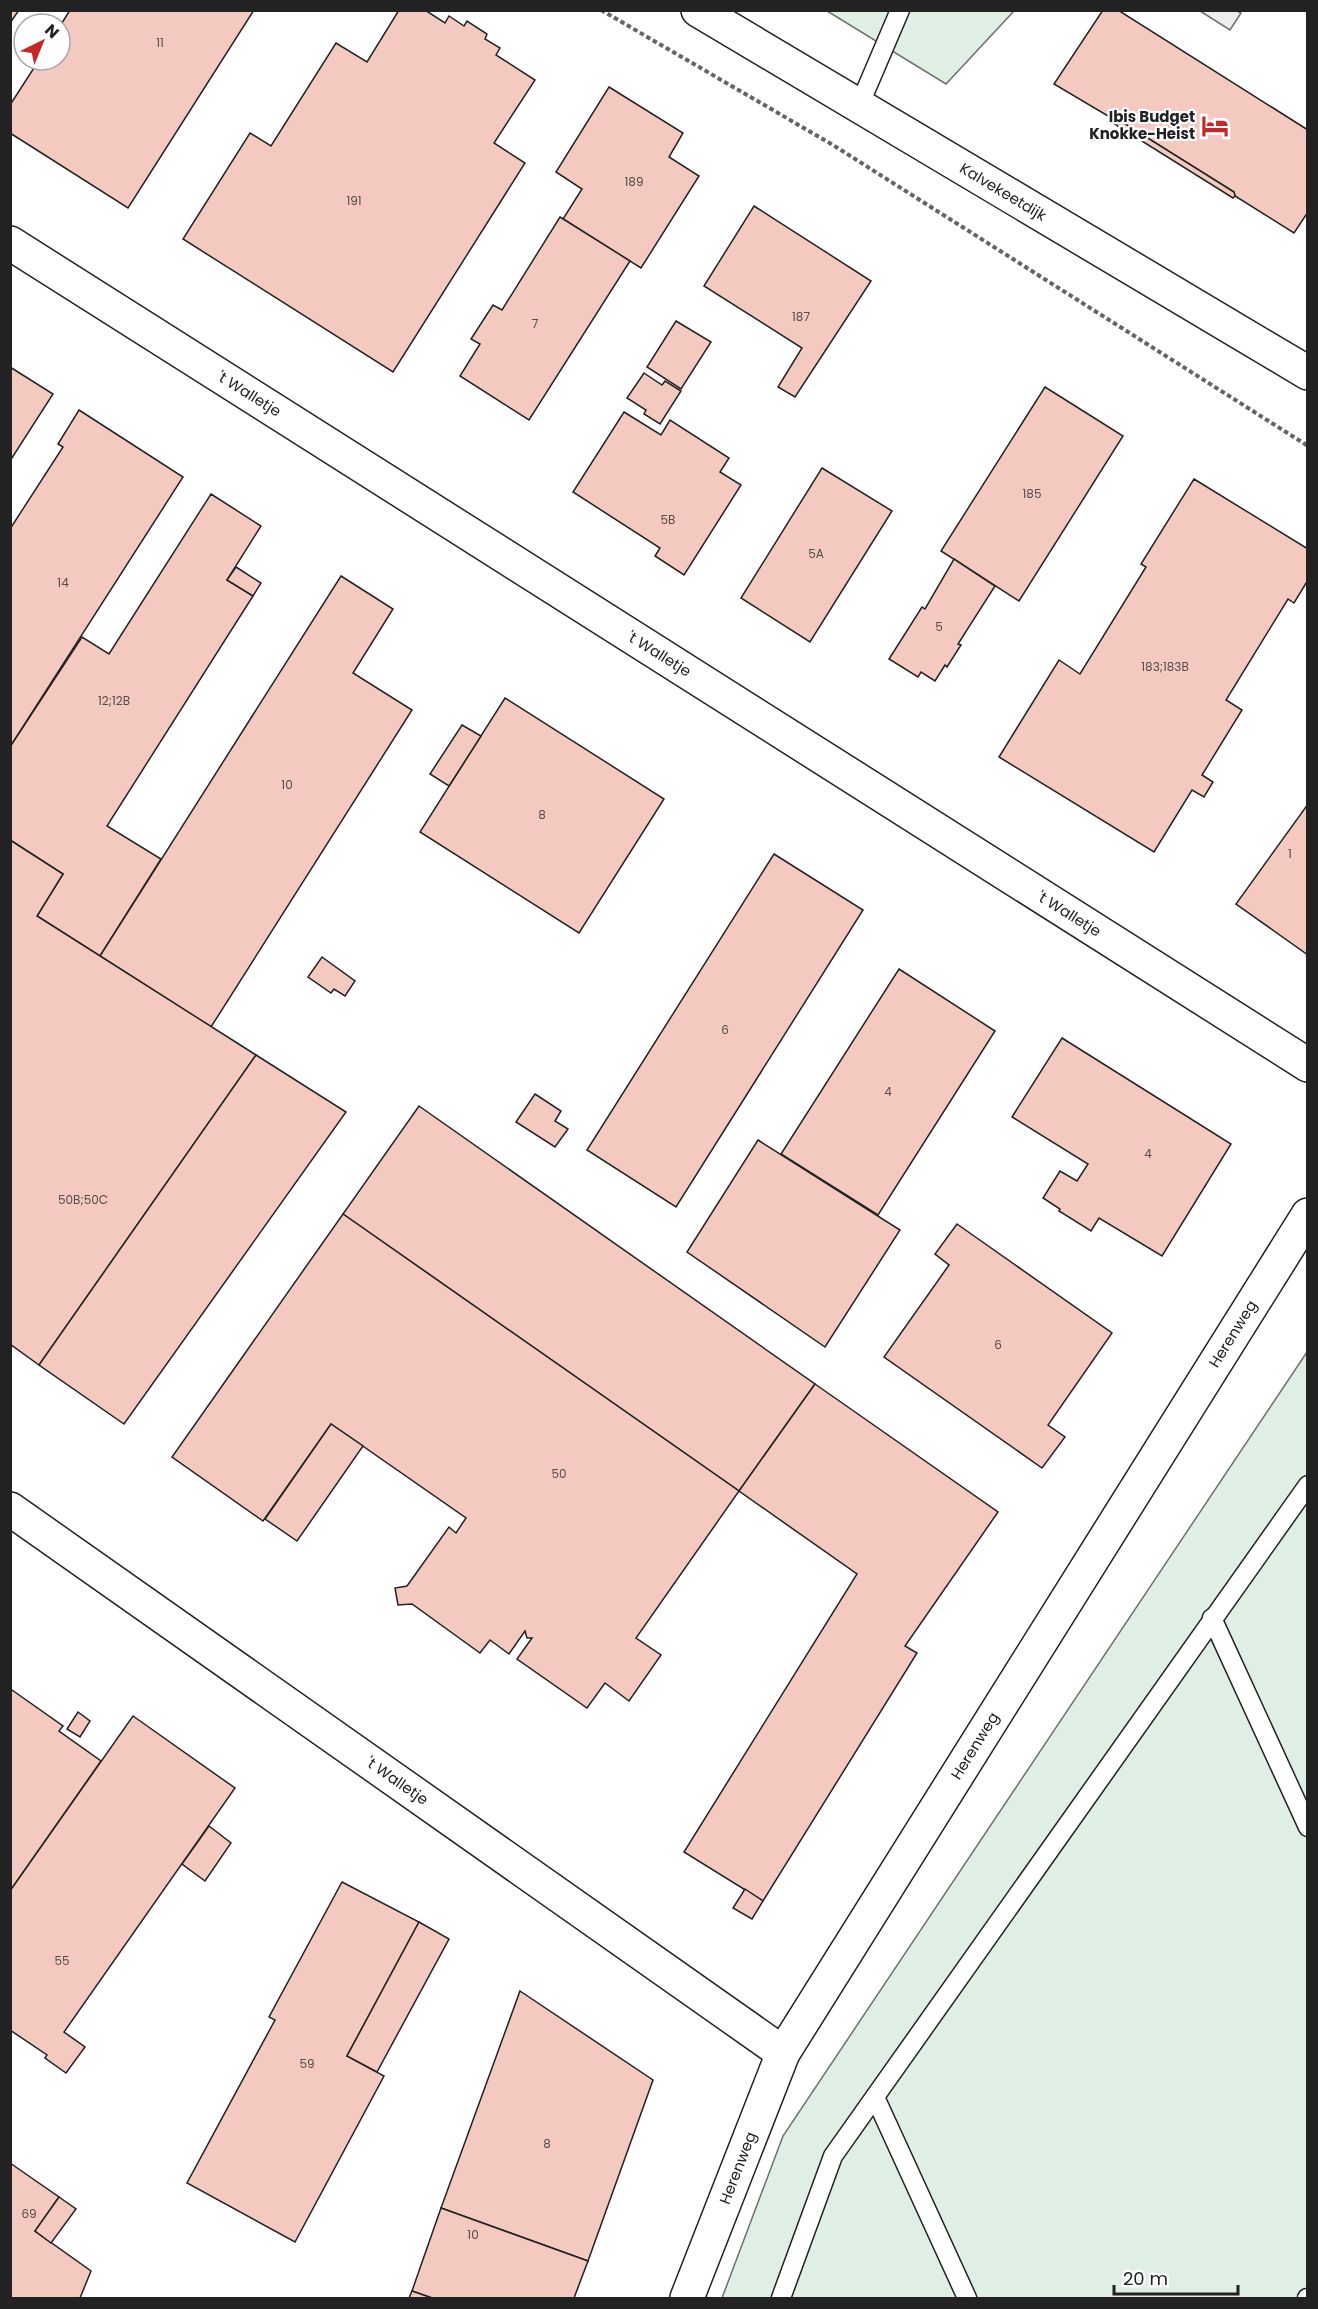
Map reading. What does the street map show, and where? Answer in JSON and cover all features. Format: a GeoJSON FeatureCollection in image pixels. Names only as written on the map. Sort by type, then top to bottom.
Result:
{"type":"FeatureCollection","features":[{"type":"Feature","properties":{"kind":"street","name":"Kalvekeetdijk"},"geometry":{"type":"LineString","coordinates":[[698,10],[1308,374]]}},
{"type":"Feature","properties":{"kind":"street","name":"'t Walletje"},"geometry":{"type":"LineString","coordinates":[[10,243],[1308,1065]]}},
{"type":"Feature","properties":{"kind":"street","name":"Herenweg"},"geometry":{"type":"LineString","coordinates":[[687,2298],[783,2053],[1308,1215]]}},
{"type":"Feature","properties":{"kind":"street","name":"'t Walletje"},"geometry":{"type":"LineString","coordinates":[[10,1509],[783,2053]]}},
{"type":"Feature","properties":{"kind":"lane"},"geometry":{"type":"LineString","coordinates":[[859,106],[900,10]]}},
{"type":"Feature","properties":{"kind":"lane"},"geometry":{"type":"LineString","coordinates":[[781,2298],[833,2156],[1308,1485]]}},
{"type":"Feature","properties":{"kind":"lane"},"geometry":{"type":"LineString","coordinates":[[1212,1618],[1308,1827]]}},
{"type":"Feature","properties":{"kind":"lane"},"geometry":{"type":"LineString","coordinates":[[875,2097],[967,2298]]}},
{"type":"Feature","properties":{"kind":"path"},"geometry":{"type":"LineString","coordinates":[[601,10],[833,145],[1308,446]]}},
{"type":"Feature","properties":{"kind":"green space"},"geometry":{"type":"Polygon","coordinates":[[[827,11],[1014,11],[946,84],[827,11]]]}},
{"type":"Feature","properties":{"kind":"green space"},"geometry":{"type":"Polygon","coordinates":[[[1307,1352],[1307,2298],[722,2298],[783,2136],[1307,1352]]]}},
{"type":"Feature","properties":{"kind":"shaded area"},"geometry":{"type":"Polygon","coordinates":[[[1200,11],[1237,11],[1241,13],[1230,30],[1200,11]]]}},
{"type":"Feature","properties":{"kind":"building"},"geometry":{"type":"Polygon","coordinates":[[[10,10],[19,10],[12,12],[10,23],[10,10]]]}},
{"type":"Feature","properties":{"kind":"building"},"geometry":{"type":"Polygon","coordinates":[[[70,10],[254,10],[128,208],[10,133],[10,105],[31,72],[72,72],[72,12],[69,12],[70,10]]]}},
{"type":"Feature","properties":{"kind":"building"},"geometry":{"type":"Polygon","coordinates":[[[399,10],[425,10],[445,23],[449,16],[464,26],[467,21],[487,34],[485,39],[500,48],[496,55],[535,80],[494,143],[525,163],[393,372],[183,239],[250,133],[271,146],[336,43],[367,62],[399,10]]]}},
{"type":"Feature","properties":{"kind":"building","name":"Ibis Budget Knokke-Heist"},"geometry":{"type":"Polygon","coordinates":[[[1103,10],[1118,10],[1308,130],[1308,212],[1294,233],[1235,196],[1234,192],[1119,120],[1118,122],[1054,84],[1103,10]]]}},
{"type":"Feature","properties":{"kind":"building"},"geometry":{"type":"Polygon","coordinates":[[[609,87],[683,133],[669,157],[699,176],[641,268],[563,219],[582,189],[556,172],[609,87]]]}},
{"type":"Feature","properties":{"kind":"building"},"geometry":{"type":"Polygon","coordinates":[[[1115,120],[1118,122],[1119,120],[1234,192],[1235,196],[1233,198],[1113,123],[1115,120]]]}},
{"type":"Feature","properties":{"kind":"building"},"geometry":{"type":"Polygon","coordinates":[[[754,206],[871,281],[795,397],[778,387],[802,348],[704,286],[754,206]]]}},
{"type":"Feature","properties":{"kind":"building"},"geometry":{"type":"Polygon","coordinates":[[[560,217],[630,261],[529,420],[460,376],[480,344],[471,339],[493,305],[502,310],[560,217]]]}},
{"type":"Feature","properties":{"kind":"building"},"geometry":{"type":"Polygon","coordinates":[[[676,321],[711,342],[681,389],[647,367],[676,321]]]}},
{"type":"Feature","properties":{"kind":"building"},"geometry":{"type":"Polygon","coordinates":[[[10,367],[53,394],[10,461],[10,367]]]}},
{"type":"Feature","properties":{"kind":"building"},"geometry":{"type":"Polygon","coordinates":[[[644,373],[662,385],[665,381],[681,391],[660,424],[644,414],[646,410],[627,398],[644,373]]]}},
{"type":"Feature","properties":{"kind":"building"},"geometry":{"type":"Polygon","coordinates":[[[1045,387],[1123,436],[1019,601],[941,551],[1045,387]]]}},
{"type":"Feature","properties":{"kind":"building"},"geometry":{"type":"Polygon","coordinates":[[[79,410],[183,477],[10,747],[10,529],[63,447],[58,444],[79,410]]]}},
{"type":"Feature","properties":{"kind":"building"},"geometry":{"type":"Polygon","coordinates":[[[624,412],[661,435],[670,420],[729,458],[720,472],[741,485],[684,575],[655,556],[660,548],[573,492],[624,412]]]}},
{"type":"Feature","properties":{"kind":"building"},"geometry":{"type":"Polygon","coordinates":[[[822,468],[892,511],[810,642],[741,598],[822,468]]]}},
{"type":"Feature","properties":{"kind":"building"},"geometry":{"type":"Polygon","coordinates":[[[1194,479],[1308,549],[1308,580],[1294,603],[1288,599],[1226,700],[1242,710],[1202,775],[1213,782],[1204,797],[1192,790],[1154,852],[999,757],[1059,660],[1080,674],[1146,567],[1141,564],[1194,479]]]}},
{"type":"Feature","properties":{"kind":"building"},"geometry":{"type":"Polygon","coordinates":[[[211,494],[261,526],[227,580],[253,596],[107,826],[161,859],[100,956],[37,916],[63,874],[10,840],[10,747],[82,637],[109,654],[211,494]]]}},
{"type":"Feature","properties":{"kind":"building"},"geometry":{"type":"Polygon","coordinates":[[[954,559],[995,586],[958,644],[961,645],[935,681],[921,672],[918,677],[889,659],[922,607],[925,609],[954,559]]]}},
{"type":"Feature","properties":{"kind":"building"},"geometry":{"type":"Polygon","coordinates":[[[236,567],[261,583],[253,596],[227,580],[236,567]]]}},
{"type":"Feature","properties":{"kind":"building"},"geometry":{"type":"Polygon","coordinates":[[[341,576],[393,609],[353,673],[412,710],[211,1027],[100,956],[341,576]]]}},
{"type":"Feature","properties":{"kind":"building"},"geometry":{"type":"Polygon","coordinates":[[[505,698],[664,799],[579,933],[420,832],[505,698]]]}},
{"type":"Feature","properties":{"kind":"building"},"geometry":{"type":"Polygon","coordinates":[[[462,725],[481,736],[449,786],[430,774],[462,725]]]}},
{"type":"Feature","properties":{"kind":"building"},"geometry":{"type":"Polygon","coordinates":[[[1308,804],[1308,955],[1236,904],[1308,804]]]}},
{"type":"Feature","properties":{"kind":"building"},"geometry":{"type":"Polygon","coordinates":[[[10,840],[63,874],[37,916],[256,1055],[39,1365],[10,1344],[10,840]]]}},
{"type":"Feature","properties":{"kind":"building"},"geometry":{"type":"Polygon","coordinates":[[[774,854],[863,910],[676,1207],[587,1150],[774,854]]]}},
{"type":"Feature","properties":{"kind":"building"},"geometry":{"type":"Polygon","coordinates":[[[322,957],[355,981],[345,996],[334,989],[331,993],[308,977],[322,957]]]}},
{"type":"Feature","properties":{"kind":"building"},"geometry":{"type":"Polygon","coordinates":[[[899,969],[995,1031],[878,1215],[781,1154],[899,969]]]}},
{"type":"Feature","properties":{"kind":"building"},"geometry":{"type":"Polygon","coordinates":[[[1062,1038],[1231,1144],[1162,1256],[1099,1218],[1091,1231],[1043,1198],[1060,1171],[1077,1181],[1088,1164],[1012,1117],[1062,1038]]]}},
{"type":"Feature","properties":{"kind":"building"},"geometry":{"type":"Polygon","coordinates":[[[256,1055],[346,1112],[124,1424],[39,1365],[256,1055]]]}},
{"type":"Feature","properties":{"kind":"building"},"geometry":{"type":"Polygon","coordinates":[[[535,1094],[561,1111],[555,1121],[568,1129],[555,1147],[516,1122],[535,1094]]]}},
{"type":"Feature","properties":{"kind":"building"},"geometry":{"type":"Polygon","coordinates":[[[419,1106],[815,1384],[739,1491],[343,1214],[419,1106]]]}},
{"type":"Feature","properties":{"kind":"building"},"geometry":{"type":"Polygon","coordinates":[[[758,1140],[900,1230],[825,1347],[687,1252],[758,1140]]]}},
{"type":"Feature","properties":{"kind":"building"},"geometry":{"type":"Polygon","coordinates":[[[343,1214],[739,1491],[636,1638],[661,1655],[629,1701],[605,1683],[587,1708],[517,1659],[532,1638],[527,1638],[525,1631],[509,1654],[490,1640],[480,1653],[412,1604],[398,1605],[395,1588],[407,1586],[449,1527],[456,1533],[466,1518],[331,1424],[263,1521],[172,1457],[343,1214]]]}},
{"type":"Feature","properties":{"kind":"building"},"geometry":{"type":"Polygon","coordinates":[[[957,1224],[1112,1333],[1048,1425],[1065,1437],[1042,1468],[884,1357],[949,1265],[935,1254],[957,1224]]]}},
{"type":"Feature","properties":{"kind":"building"},"geometry":{"type":"Polygon","coordinates":[[[815,1384],[998,1512],[905,1646],[917,1653],[763,1901],[684,1852],[857,1574],[739,1491],[815,1384]]]}},
{"type":"Feature","properties":{"kind":"building"},"geometry":{"type":"Polygon","coordinates":[[[331,1424],[363,1446],[297,1541],[265,1519],[331,1424]]]}},
{"type":"Feature","properties":{"kind":"building"},"geometry":{"type":"Polygon","coordinates":[[[12,1690],[63,1726],[59,1731],[101,1761],[10,1891],[10,1693],[12,1690]]]}},
{"type":"Feature","properties":{"kind":"building"},"geometry":{"type":"Polygon","coordinates":[[[78,1712],[90,1721],[80,1737],[67,1729],[78,1712]]]}},
{"type":"Feature","properties":{"kind":"building"},"geometry":{"type":"Polygon","coordinates":[[[133,1716],[235,1788],[64,2032],[85,2047],[66,2073],[45,2058],[47,2055],[10,2030],[10,1891],[133,1716]]]}},
{"type":"Feature","properties":{"kind":"building"},"geometry":{"type":"Polygon","coordinates":[[[209,1826],[231,1843],[205,1881],[182,1864],[209,1826]]]}},
{"type":"Feature","properties":{"kind":"building"},"geometry":{"type":"Polygon","coordinates":[[[342,1882],[419,1922],[347,2056],[384,2076],[295,2242],[187,2183],[275,2020],[269,2017],[342,1882]]]}},
{"type":"Feature","properties":{"kind":"building"},"geometry":{"type":"Polygon","coordinates":[[[745,1889],[763,1901],[752,1919],[733,1908],[745,1889]]]}},
{"type":"Feature","properties":{"kind":"building"},"geometry":{"type":"Polygon","coordinates":[[[419,1922],[449,1939],[377,2072],[347,2056],[419,1922]]]}},
{"type":"Feature","properties":{"kind":"building"},"geometry":{"type":"Polygon","coordinates":[[[520,1991],[653,2080],[588,2261],[441,2208],[520,1991]]]}},
{"type":"Feature","properties":{"kind":"building"},"geometry":{"type":"Polygon","coordinates":[[[10,2163],[59,2197],[35,2231],[91,2271],[80,2298],[10,2298],[10,2163]]]}},
{"type":"Feature","properties":{"kind":"building"},"geometry":{"type":"Polygon","coordinates":[[[59,2197],[76,2209],[51,2243],[35,2231],[59,2197]]]}},
{"type":"Feature","properties":{"kind":"building"},"geometry":{"type":"Polygon","coordinates":[[[441,2208],[588,2261],[574,2298],[432,2298],[412,2291],[441,2208]]]}},
{"type":"Feature","properties":{"kind":"building"},"geometry":{"type":"Polygon","coordinates":[[[412,2291],[432,2298],[409,2298],[412,2291]]]}},
{"type":"Feature","properties":{"kind":"place","name":"Ibis Budget Knokke-Heist"},"geometry":{"type":"Point","coordinates":[1215,126]}}]}
